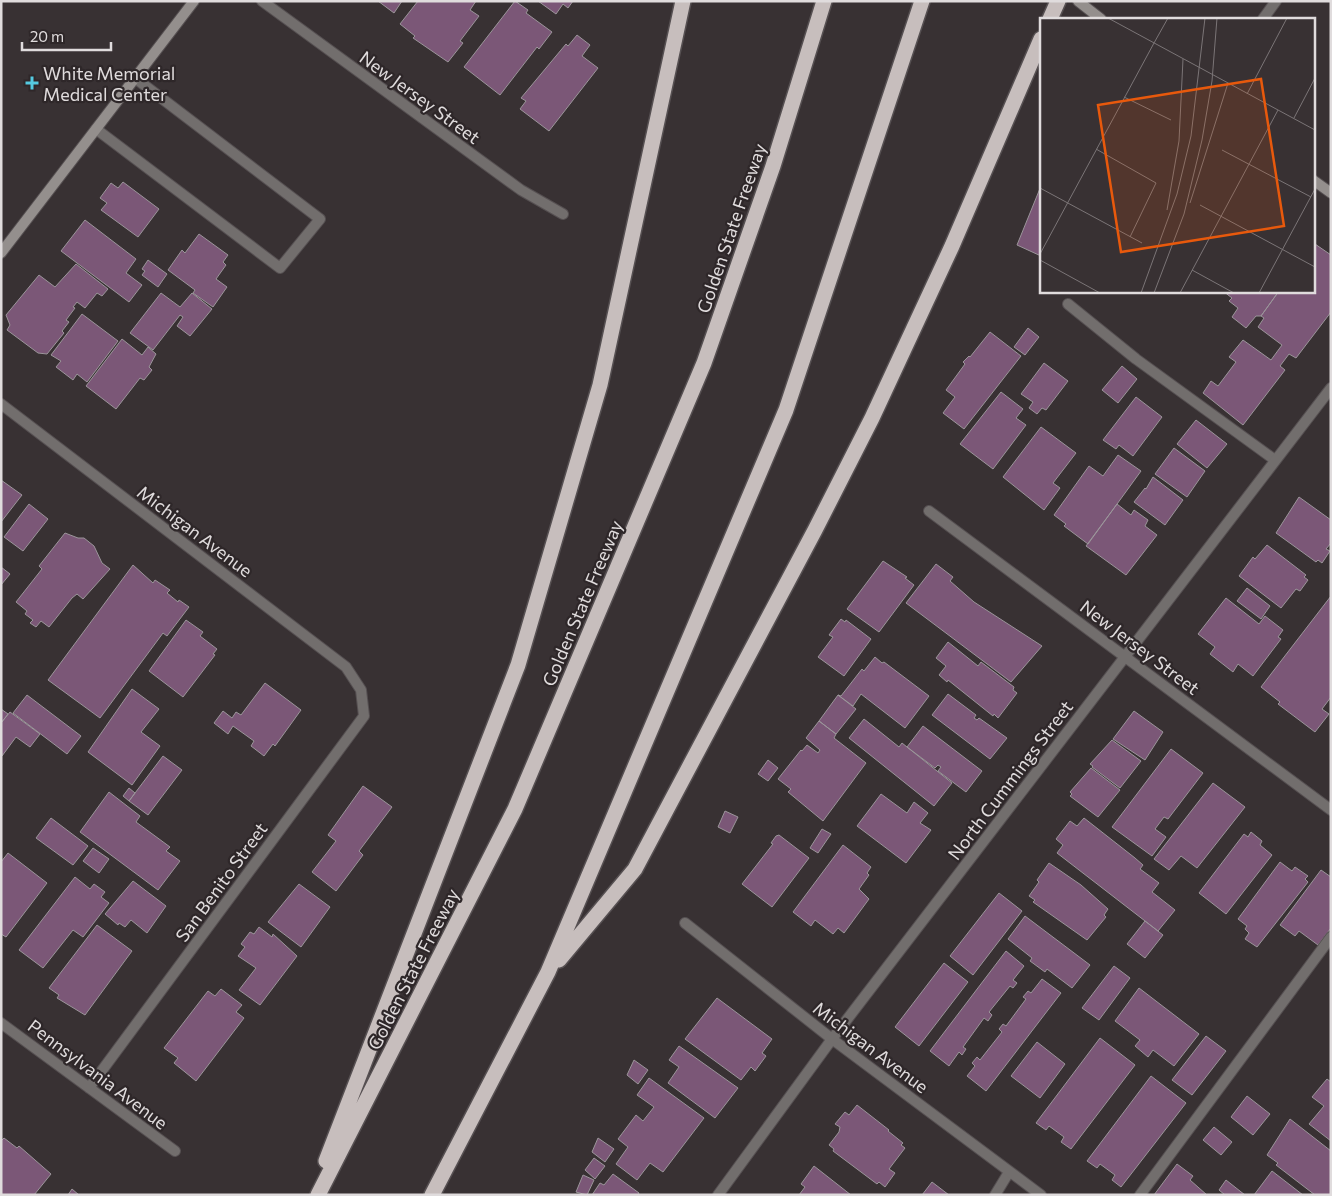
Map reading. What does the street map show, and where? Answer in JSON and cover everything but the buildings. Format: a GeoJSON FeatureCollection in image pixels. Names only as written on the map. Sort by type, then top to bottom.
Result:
{"type":"FeatureCollection","features":[{"type":"Feature","properties":{"kind":"highway"},"geometry":{"type":"LineString","coordinates":[[313,1195],[518,665],[600,385],[684,1]]}},
{"type":"Feature","properties":{"kind":"highway","name":"Golden State Freeway"},"geometry":{"type":"LineString","coordinates":[[318,1195],[527,782],[704,363],[774,166],[824,1]]}},
{"type":"Feature","properties":{"kind":"highway"},"geometry":{"type":"LineString","coordinates":[[432,1195],[548,972],[786,410],[922,1]]}},
{"type":"Feature","properties":{"kind":"highway"},"geometry":{"type":"LineString","coordinates":[[1050,18],[1058,1]]}},
{"type":"Feature","properties":{"kind":"highway"},"geometry":{"type":"LineString","coordinates":[[548,972],[635,869],[806,548],[872,418],[952,246],[1040,41]]}},
{"type":"Feature","properties":{"kind":"street"},"geometry":{"type":"LineString","coordinates":[[1,253],[194,1]]}},
{"type":"Feature","properties":{"kind":"street","name":"New Jersey Street"},"geometry":{"type":"LineString","coordinates":[[262,1],[521,190],[563,214]]}},
{"type":"Feature","properties":{"kind":"street"},"geometry":{"type":"LineString","coordinates":[[1078,1],[1100,18]]}},
{"type":"Feature","properties":{"kind":"street"},"geometry":{"type":"LineString","coordinates":[[1264,18],[1276,1]]}},
{"type":"Feature","properties":{"kind":"street"},"geometry":{"type":"LineString","coordinates":[[96,129],[280,268],[320,219],[134,78]]}},
{"type":"Feature","properties":{"kind":"street"},"geometry":{"type":"LineString","coordinates":[[1314,181],[1331,193]]}},
{"type":"Feature","properties":{"kind":"street"},"geometry":{"type":"LineString","coordinates":[[1068,304],[1136,359],[1275,460]]}},
{"type":"Feature","properties":{"kind":"street","name":"North Cummings Street"},"geometry":{"type":"LineString","coordinates":[[718,1195],[832,1040],[1331,388]]}},
{"type":"Feature","properties":{"kind":"street","name":"Michigan Avenue"},"geometry":{"type":"LineString","coordinates":[[1,404],[346,666],[361,690]]}},
{"type":"Feature","properties":{"kind":"street","name":"New Jersey Street"},"geometry":{"type":"LineString","coordinates":[[929,512],[1331,810]]}},
{"type":"Feature","properties":{"kind":"street","name":"San Benito Street"},"geometry":{"type":"LineString","coordinates":[[89,1088],[364,716],[361,690]]}},
{"type":"Feature","properties":{"kind":"street","name":"Michigan Avenue"},"geometry":{"type":"LineString","coordinates":[[685,923],[832,1040],[1040,1195]]}},
{"type":"Feature","properties":{"kind":"street"},"geometry":{"type":"LineString","coordinates":[[1140,1195],[1331,937]]}},
{"type":"Feature","properties":{"kind":"street","name":"Pennsylvania Avenue"},"geometry":{"type":"LineString","coordinates":[[1,1023],[175,1152]]}},
{"type":"Feature","properties":{"kind":"street"},"geometry":{"type":"LineString","coordinates":[[995,1195],[1009,1172]]}},
{"type":"Feature","properties":{"kind":"place","name":"White Memorial Medical Center"},"geometry":{"type":"Point","coordinates":[32,83]}}]}
